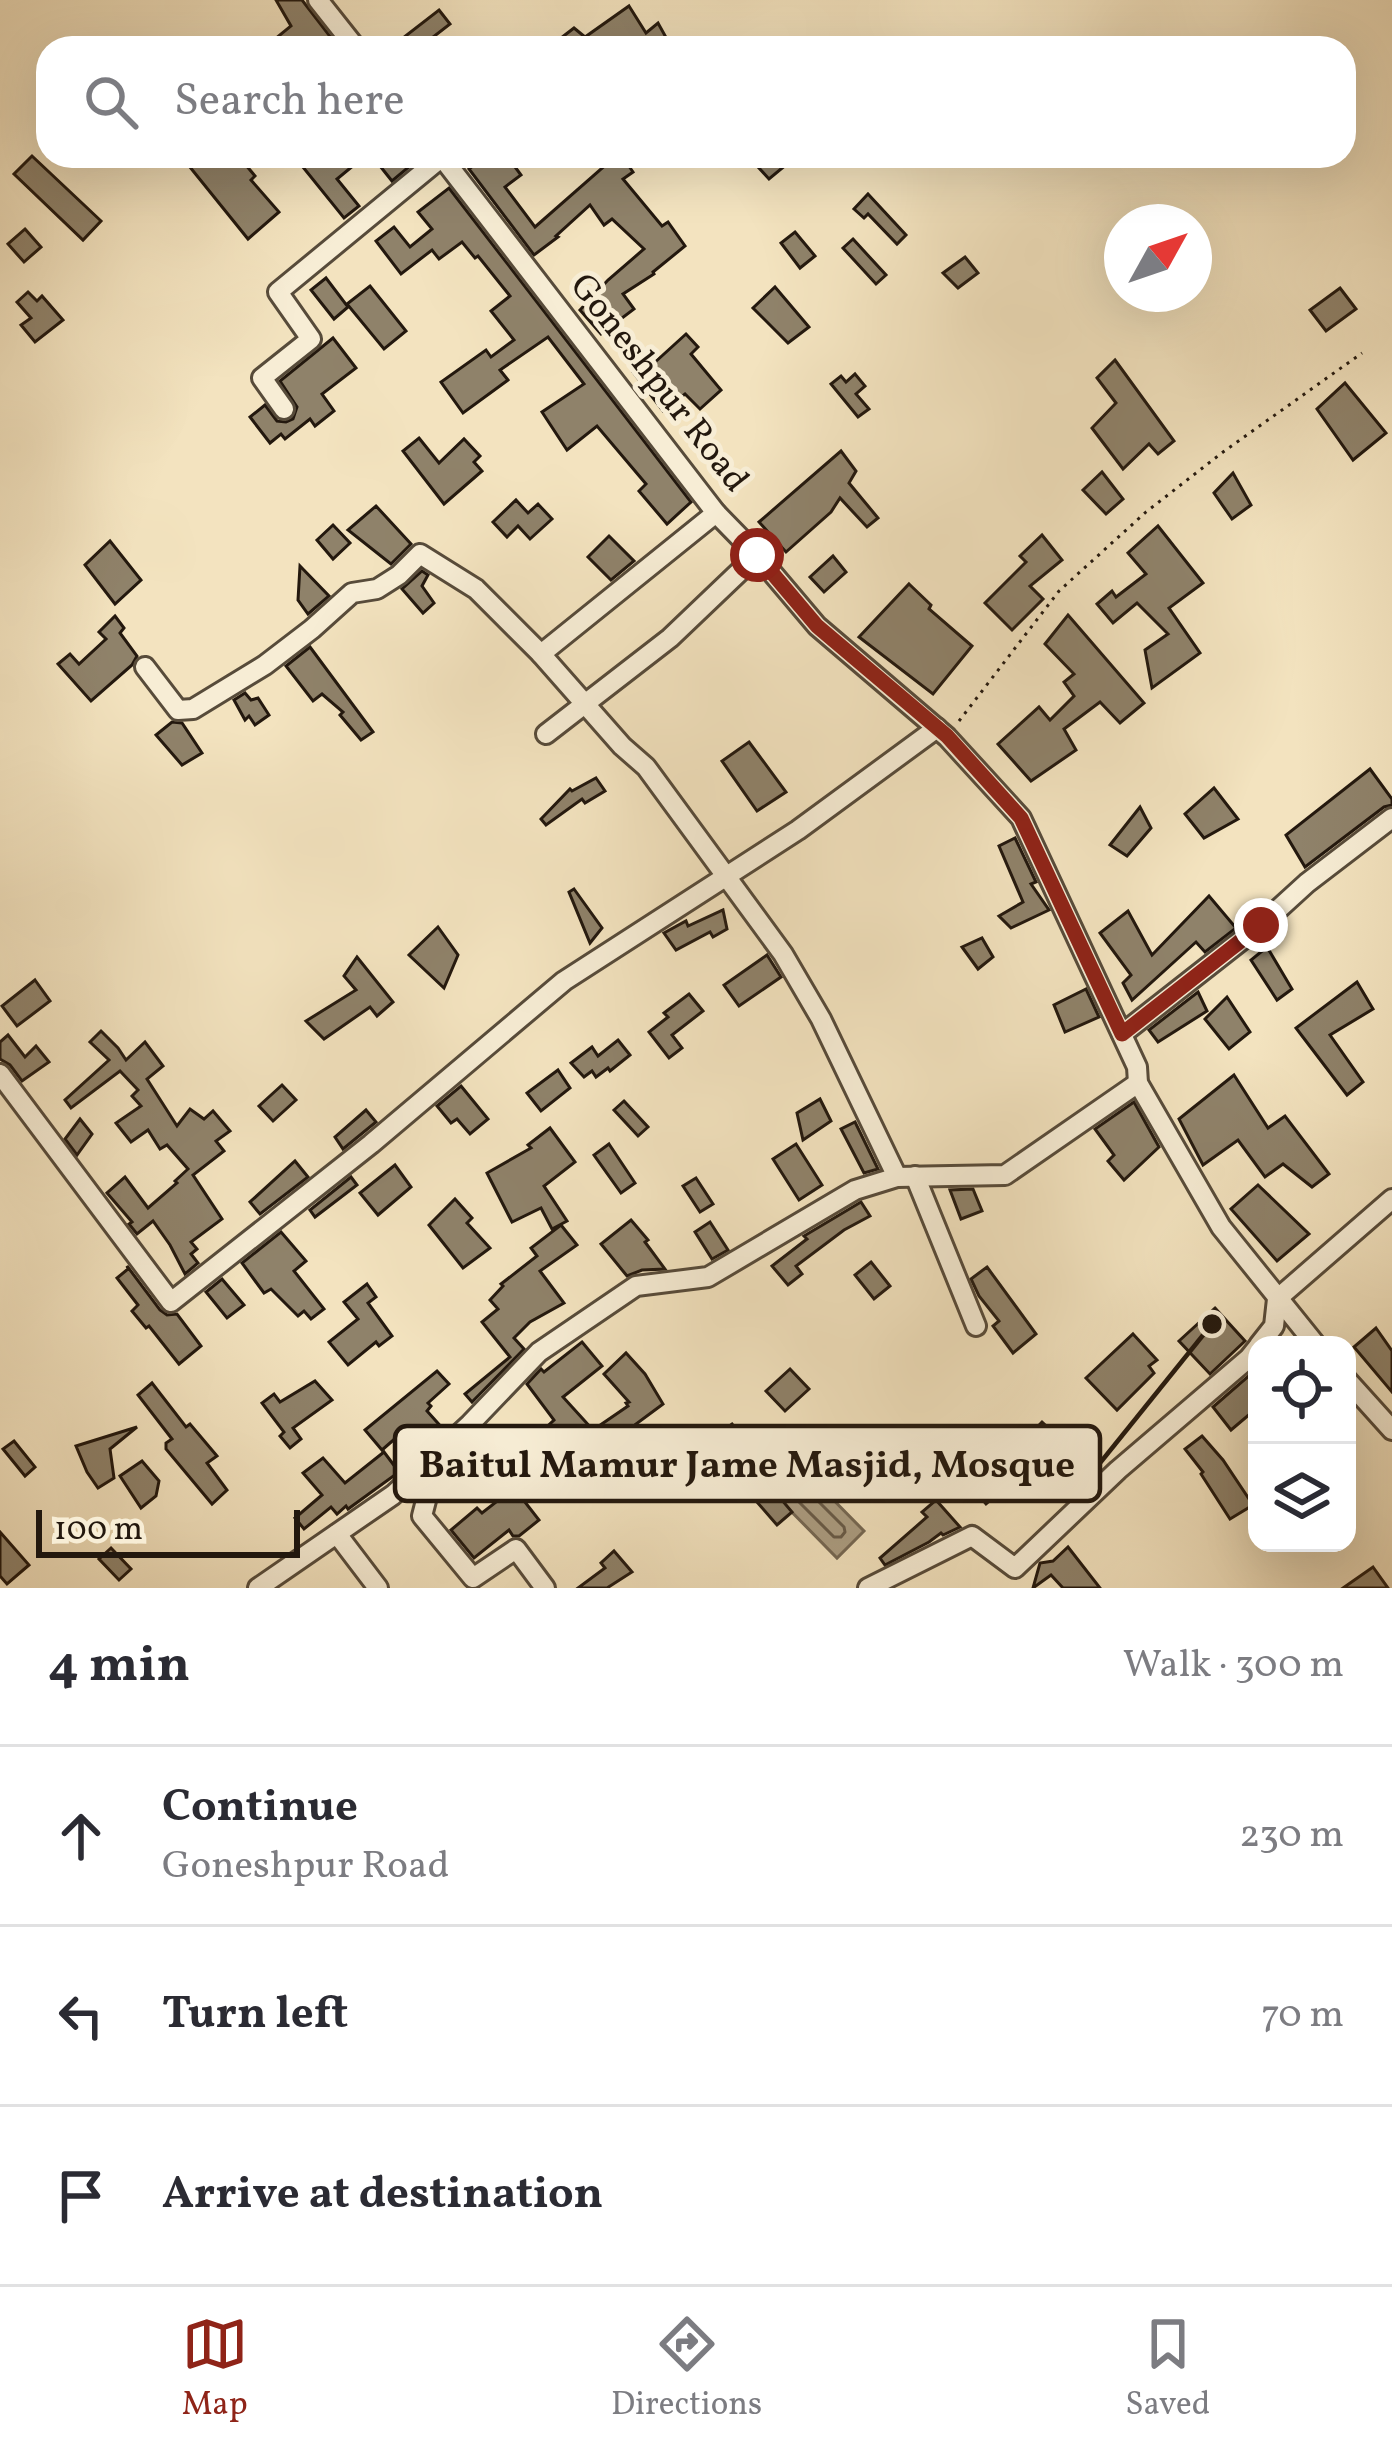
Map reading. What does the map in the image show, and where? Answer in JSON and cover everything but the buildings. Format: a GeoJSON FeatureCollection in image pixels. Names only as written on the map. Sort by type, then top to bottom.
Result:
{"type":"FeatureCollection","features":[{"type":"Feature","properties":{"kind":"street"},"geometry":{"type":"LineString","coordinates":[[318,0],[346,36]]}},
{"type":"Feature","properties":{"kind":"street"},"geometry":{"type":"LineString","coordinates":[[284,409],[262,378],[311,339],[278,292],[429,168]]}},
{"type":"Feature","properties":{"kind":"street","name":"Goneshpur Road"},"geometry":{"type":"LineString","coordinates":[[450,168],[716,513],[817,626],[942,732],[1021,818],[1137,1067],[1138,1083],[1221,1227],[1308,1336]]}},
{"type":"Feature","properties":{"kind":"street"},"geometry":{"type":"LineString","coordinates":[[541,654],[716,513]]}},
{"type":"Feature","properties":{"kind":"street"},"geometry":{"type":"LineString","coordinates":[[145,667],[178,710],[193,709],[265,665],[352,593],[377,589],[400,575],[420,554],[476,589],[646,767],[783,954],[906,1177],[976,1326]]}},
{"type":"Feature","properties":{"kind":"street"},"geometry":{"type":"LineString","coordinates":[[546,734],[670,638],[757,555]]}},
{"type":"Feature","properties":{"kind":"street"},"geometry":{"type":"LineString","coordinates":[[0,1074],[171,1302],[371,1144],[564,981],[726,879],[942,732]]}},
{"type":"Feature","properties":{"kind":"street"},"geometry":{"type":"LineString","coordinates":[[1122,1034],[1392,818]]}},
{"type":"Feature","properties":{"kind":"street"},"geometry":{"type":"LineString","coordinates":[[258,1588],[393,1495],[539,1352],[636,1286],[708,1277],[855,1190],[906,1177],[1005,1175],[1138,1083]]}},
{"type":"Feature","properties":{"kind":"street"},"geometry":{"type":"LineString","coordinates":[[1266,1336],[1274,1326],[1277,1299],[1392,1199]]}},
{"type":"Feature","properties":{"kind":"street"},"geometry":{"type":"LineString","coordinates":[[1006,1588],[1015,1568],[1118,1470],[1248,1359]]}},
{"type":"Feature","properties":{"kind":"street"},"geometry":{"type":"LineString","coordinates":[[1356,1390],[1392,1430]]}},
{"type":"Feature","properties":{"kind":"street"},"geometry":{"type":"LineString","coordinates":[[438,1454],[422,1516],[472,1578],[516,1549],[545,1588]]}},
{"type":"Feature","properties":{"kind":"street"},"geometry":{"type":"LineString","coordinates":[[337,1534],[378,1588]]}},
{"type":"Feature","properties":{"kind":"street"},"geometry":{"type":"LineString","coordinates":[[868,1588],[972,1536],[1015,1568]]}},
{"type":"Feature","properties":{"kind":"path"},"geometry":{"type":"LineString","coordinates":[[942,732],[1059,591],[1161,500],[1362,353]]}},
{"type":"Feature","properties":{"kind":"water"},"geometry":{"type":"Polygon","coordinates":[[[801,1467],[864,1531],[837,1558],[774,1494],[801,1467]]]}},
{"type":"Feature","properties":{"kind":"place","name":"Baitul Mamur Jame Masjid, Mosque"},"geometry":{"type":"Point","coordinates":[1212,1324]}},
{"type":"Feature","properties":{"kind":"route"},"geometry":{"type":"LineString","coordinates":[[757,555],[817,626],[947,736],[1021,818],[1122,1034],[1261,925]]}}]}
